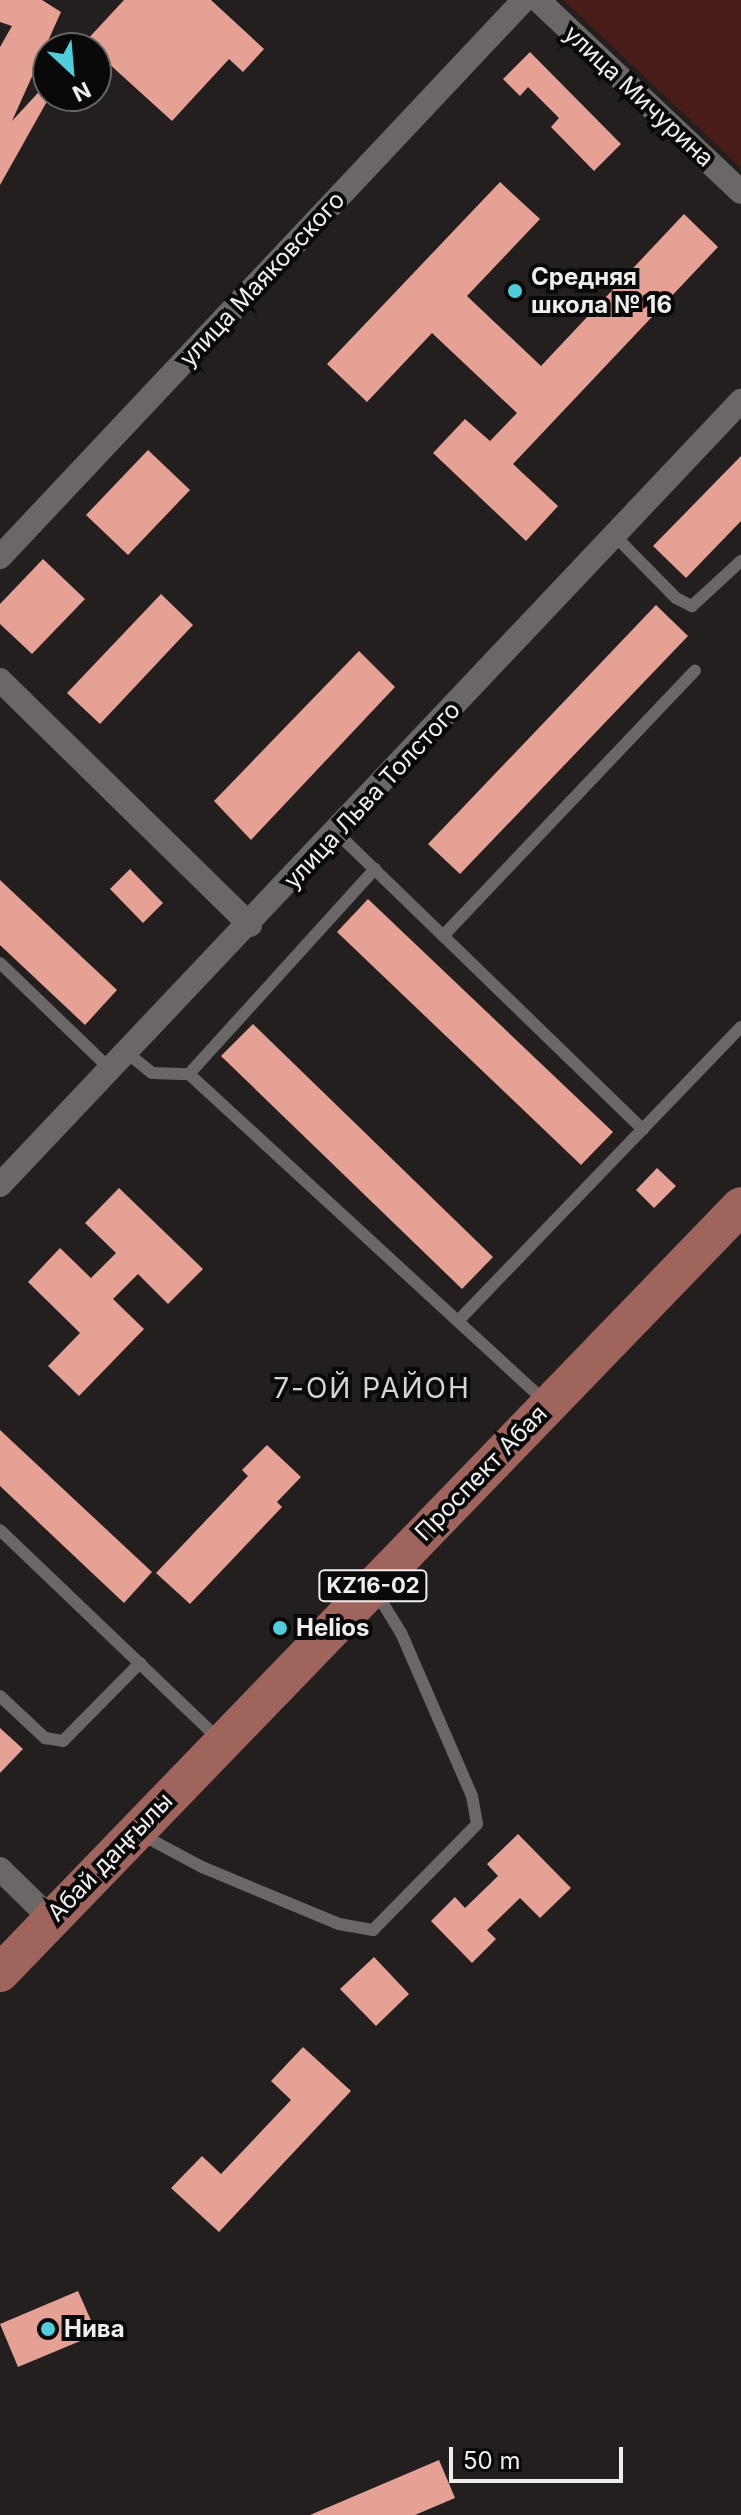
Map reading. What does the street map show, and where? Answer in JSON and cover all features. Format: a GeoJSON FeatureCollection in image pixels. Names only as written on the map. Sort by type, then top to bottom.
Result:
{"type":"FeatureCollection","features":[{"type":"Feature","properties":{"kind":"main road","name":"Проспект Абая"},"geometry":{"type":"LineString","coordinates":[[222,1742],[741,1206]]}},
{"type":"Feature","properties":{"kind":"main road","name":"Абай даңғылы"},"geometry":{"type":"LineString","coordinates":[[0,1973],[222,1742]]}},
{"type":"Feature","properties":{"kind":"street","name":"улица Маяковского"},"geometry":{"type":"LineString","coordinates":[[0,557],[524,0]]}},
{"type":"Feature","properties":{"kind":"street","name":"улица Мичурина"},"geometry":{"type":"LineString","coordinates":[[538,0],[741,192]]}},
{"type":"Feature","properties":{"kind":"street","name":"улица Льва Толстого"},"geometry":{"type":"LineString","coordinates":[[0,1185],[337,833],[741,401]]}},
{"type":"Feature","properties":{"kind":"street"},"geometry":{"type":"LineString","coordinates":[[0,680],[250,925]]}},
{"type":"Feature","properties":{"kind":"street"},"geometry":{"type":"LineString","coordinates":[[0,1869],[51,1919]]}},
{"type":"Feature","properties":{"kind":"lane"},"geometry":{"type":"LineString","coordinates":[[615,536],[676,598],[692,606],[741,561]]}},
{"type":"Feature","properties":{"kind":"lane"},"geometry":{"type":"LineString","coordinates":[[443,936],[695,670]]}},
{"type":"Feature","properties":{"kind":"lane"},"geometry":{"type":"LineString","coordinates":[[337,833],[643,1130]]}},
{"type":"Feature","properties":{"kind":"lane"},"geometry":{"type":"LineString","coordinates":[[189,1074],[375,869]]}},
{"type":"Feature","properties":{"kind":"lane"},"geometry":{"type":"LineString","coordinates":[[0,963],[118,1060],[152,1073],[189,1074],[548,1404]]}},
{"type":"Feature","properties":{"kind":"lane"},"geometry":{"type":"LineString","coordinates":[[458,1321],[741,1027]]}},
{"type":"Feature","properties":{"kind":"lane"},"geometry":{"type":"LineString","coordinates":[[0,1530],[222,1742]]}},
{"type":"Feature","properties":{"kind":"lane"},"geometry":{"type":"LineString","coordinates":[[136,1831],[202,1867],[339,1924],[373,1930],[477,1824],[472,1796],[401,1633],[373,1586]]}},
{"type":"Feature","properties":{"kind":"lane"},"geometry":{"type":"LineString","coordinates":[[0,1696],[45,1738],[63,1741],[140,1663]]}},
{"type":"Feature","properties":{"kind":"shaded area"},"geometry":{"type":"Polygon","coordinates":[[[563,0],[741,0],[741,168],[563,0]]]}},
{"type":"Feature","properties":{"kind":"building"},"geometry":{"type":"Polygon","coordinates":[[[0,0],[42,0],[61,12],[52,32],[32,32],[32,77],[12,121],[32,99],[32,112],[41,112],[0,185],[0,47],[12,26],[0,22],[0,0]]]}},
{"type":"Feature","properties":{"kind":"building"},"geometry":{"type":"Polygon","coordinates":[[[124,0],[211,0],[264,49],[243,72],[229,59],[172,121],[112,67],[112,32],[94,32],[124,0]]]}},
{"type":"Feature","properties":{"kind":"building"},"geometry":{"type":"Polygon","coordinates":[[[530,52],[621,144],[594,171],[551,127],[559,118],[528,87],[520,96],[503,79],[530,52]]]}},
{"type":"Feature","properties":{"kind":"building"},"geometry":{"type":"Polygon","coordinates":[[[500,182],[540,219],[467,296],[541,366],[684,214],[718,247],[513,464],[558,506],[526,541],[433,453],[465,419],[490,441],[517,413],[432,333],[367,402],[327,364],[500,182]]]}},
{"type":"Feature","properties":{"kind":"building"},"geometry":{"type":"Polygon","coordinates":[[[148,450],[190,490],[128,555],[86,515],[148,450]]]}},
{"type":"Feature","properties":{"kind":"building"},"geometry":{"type":"Polygon","coordinates":[[[741,456],[741,521],[686,578],[653,546],[741,456]]]}},
{"type":"Feature","properties":{"kind":"building"},"geometry":{"type":"Polygon","coordinates":[[[43,559],[85,599],[32,654],[0,624],[0,604],[43,559]]]}},
{"type":"Feature","properties":{"kind":"building"},"geometry":{"type":"Polygon","coordinates":[[[161,594],[193,625],[100,724],[67,693],[161,594]]]}},
{"type":"Feature","properties":{"kind":"building"},"geometry":{"type":"Polygon","coordinates":[[[656,605],[688,636],[460,874],[428,844],[656,605]]]}},
{"type":"Feature","properties":{"kind":"building"},"geometry":{"type":"Polygon","coordinates":[[[359,651],[395,687],[251,840],[214,801],[359,651]]]}},
{"type":"Feature","properties":{"kind":"building"},"geometry":{"type":"Polygon","coordinates":[[[130,869],[163,903],[143,923],[110,889],[130,869]]]}},
{"type":"Feature","properties":{"kind":"building"},"geometry":{"type":"Polygon","coordinates":[[[0,880],[117,990],[85,1025],[0,945],[0,880]]]}},
{"type":"Feature","properties":{"kind":"building"},"geometry":{"type":"Polygon","coordinates":[[[368,899],[613,1132],[581,1165],[337,932],[368,899]]]}},
{"type":"Feature","properties":{"kind":"building"},"geometry":{"type":"Polygon","coordinates":[[[253,1024],[493,1257],[462,1289],[221,1056],[253,1024]]]}},
{"type":"Feature","properties":{"kind":"building"},"geometry":{"type":"Polygon","coordinates":[[[657,1168],[676,1186],[654,1208],[636,1190],[657,1168]]]}},
{"type":"Feature","properties":{"kind":"building"},"geometry":{"type":"Polygon","coordinates":[[[119,1188],[203,1269],[168,1304],[138,1274],[113,1299],[144,1329],[79,1396],[48,1366],[80,1333],[28,1282],[60,1248],[91,1278],[116,1253],[85,1223],[119,1188]]]}},
{"type":"Feature","properties":{"kind":"building"},"geometry":{"type":"Polygon","coordinates":[[[0,1430],[152,1572],[124,1603],[0,1486],[0,1430]]]}},
{"type":"Feature","properties":{"kind":"building"},"geometry":{"type":"Polygon","coordinates":[[[267,1445],[301,1477],[277,1502],[282,1507],[190,1604],[156,1573],[248,1476],[242,1470],[267,1445]]]}},
{"type":"Feature","properties":{"kind":"building"},"geometry":{"type":"Polygon","coordinates":[[[0,1728],[23,1749],[0,1773],[0,1728]]]}},
{"type":"Feature","properties":{"kind":"building"},"geometry":{"type":"Polygon","coordinates":[[[518,1834],[571,1888],[540,1918],[520,1898],[487,1930],[496,1939],[472,1963],[431,1921],[455,1897],[465,1908],[498,1876],[487,1864],[518,1834]]]}},
{"type":"Feature","properties":{"kind":"building"},"geometry":{"type":"Polygon","coordinates":[[[374,1957],[409,1994],[376,2026],[340,1989],[374,1957]]]}},
{"type":"Feature","properties":{"kind":"building"},"geometry":{"type":"Polygon","coordinates":[[[303,2047],[351,2091],[219,2232],[171,2188],[202,2156],[221,2174],[291,2100],[271,2081],[303,2047]]]}},
{"type":"Feature","properties":{"kind":"building","name":"Нива"},"geometry":{"type":"Polygon","coordinates":[[[78,2291],[97,2334],[18,2367],[0,2324],[78,2291]]]}},
{"type":"Feature","properties":{"kind":"building"},"geometry":{"type":"Polygon","coordinates":[[[439,2460],[455,2498],[415,2515],[310,2515],[439,2460]]]}},
{"type":"Feature","properties":{"kind":"place","name":"Средняя школа № 16"},"geometry":{"type":"Point","coordinates":[515,291]}},
{"type":"Feature","properties":{"kind":"place","name":"Helios"},"geometry":{"type":"Point","coordinates":[280,1628]}},
{"type":"Feature","properties":{"kind":"place","name":"Нива"},"geometry":{"type":"Point","coordinates":[48,2329]}},
{"type":"Feature","properties":{"kind":"district","name":"7-ОЙ РАЙОН"},"geometry":{"type":"Point","coordinates":[372,1388]}}]}
